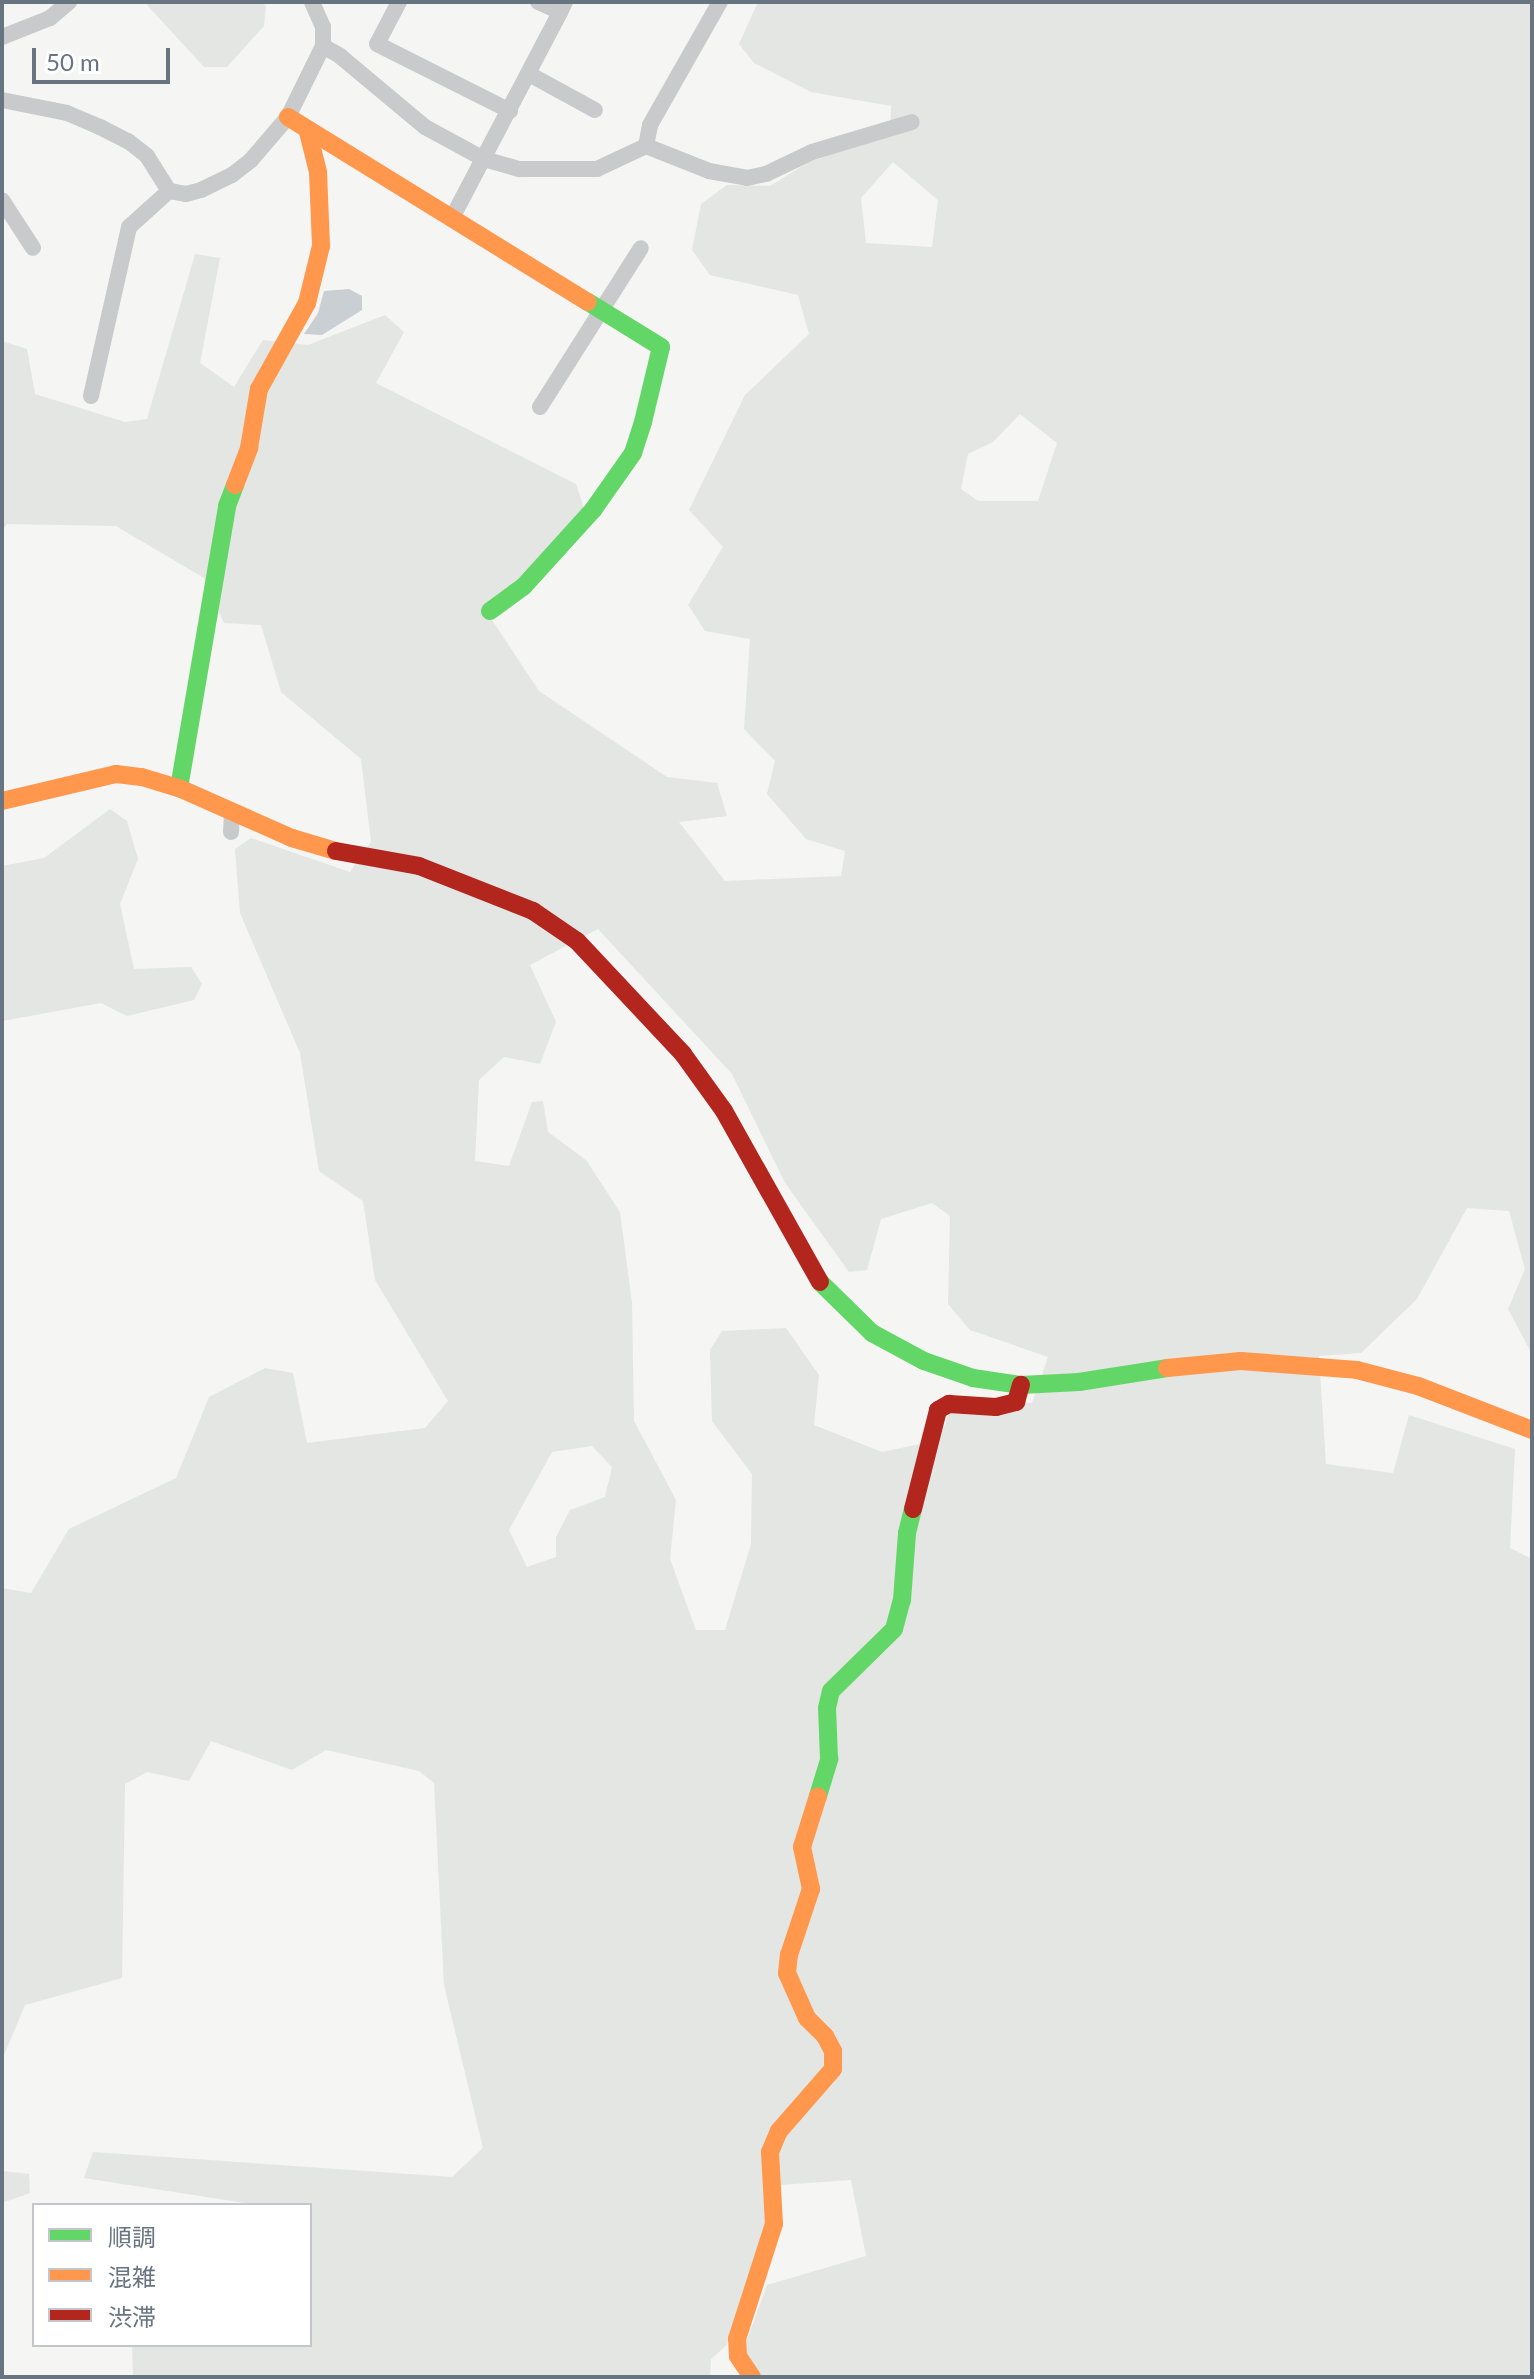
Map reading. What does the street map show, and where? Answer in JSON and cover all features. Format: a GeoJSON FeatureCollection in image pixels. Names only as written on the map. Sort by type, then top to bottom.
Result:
{"type":"FeatureCollection","features":[{"type":"Feature","properties":{"kind":"street"},"geometry":{"type":"LineString","coordinates":[[2,37],[50,18],[69,2]]}},
{"type":"Feature","properties":{"kind":"street"},"geometry":{"type":"LineString","coordinates":[[2,100],[67,113],[128,141],[147,156],[169,191],[186,194],[232,175],[251,160],[288,117],[323,46],[323,27],[312,2]]}},
{"type":"Feature","properties":{"kind":"street"},"geometry":{"type":"LineString","coordinates":[[399,2],[377,44],[510,111]]}},
{"type":"Feature","properties":{"kind":"street"},"geometry":{"type":"LineString","coordinates":[[452,218],[562,7],[538,2]]}},
{"type":"Feature","properties":{"kind":"street"},"geometry":{"type":"LineString","coordinates":[[323,46],[340,56],[425,127],[484,159],[520,169],[597,169],[625,159],[646,146],[650,125],[720,2]]}},
{"type":"Feature","properties":{"kind":"street"},"geometry":{"type":"LineString","coordinates":[[529,74],[595,110]]}},
{"type":"Feature","properties":{"kind":"street"},"geometry":{"type":"LineString","coordinates":[[288,117],[661,347],[633,453],[593,510],[562,546],[524,586],[490,611]]}},
{"type":"Feature","properties":{"kind":"street"},"geometry":{"type":"LineString","coordinates":[[646,146],[709,171],[747,178],[766,174],[812,152],[912,122]]}},
{"type":"Feature","properties":{"kind":"street"},"geometry":{"type":"LineString","coordinates":[[179,788],[227,506],[249,448],[259,389],[307,303],[321,246],[318,172],[308,132]]}},
{"type":"Feature","properties":{"kind":"street"},"geometry":{"type":"LineString","coordinates":[[91,396],[129,227],[169,191]]}},
{"type":"Feature","properties":{"kind":"street"},"geometry":{"type":"LineString","coordinates":[[2,200],[33,248]]}},
{"type":"Feature","properties":{"kind":"street"},"geometry":{"type":"LineString","coordinates":[[540,407],[641,248]]}},
{"type":"Feature","properties":{"kind":"street"},"geometry":{"type":"LineString","coordinates":[[2,801],[116,774],[142,777],[179,788],[321,847],[419,866],[533,911],[577,941],[683,1054],[724,1111],[822,1285],[872,1333],[924,1361],[973,1378],[1021,1385],[1079,1382],[1164,1368],[1241,1361],[1308,1364],[1357,1370],[1418,1386],[1532,1430]]}},
{"type":"Feature","properties":{"kind":"street"},"geometry":{"type":"LineString","coordinates":[[231,832],[232,811]]}},
{"type":"Feature","properties":{"kind":"street"},"geometry":{"type":"LineString","coordinates":[[752,2377],[738,2356],[737,2339],[774,2224],[770,2152],[779,2131],[833,2069],[833,2051],[807,2018],[787,1973],[789,1955],[811,1889],[802,1847],[829,1759],[827,1708],[831,1691],[894,1629],[902,1600],[907,1533],[938,1410],[949,1404],[996,1407],[1016,1402],[1021,1385]]}},
{"type":"Feature","properties":{"kind":"shaded area"},"geometry":{"type":"Polygon","coordinates":[[[150,2],[262,2],[266,6],[264,26],[227,67],[204,67],[147,5],[150,2]]]}},
{"type":"Feature","properties":{"kind":"shaded area"},"geometry":{"type":"Polygon","coordinates":[[[758,2],[1532,2],[1532,1354],[1508,1309],[1525,1269],[1509,1211],[1467,1208],[1417,1299],[1361,1353],[1319,1356],[1326,1464],[1393,1473],[1409,1415],[1515,1449],[1510,1548],[1532,1559],[1532,2377],[746,2377],[738,2365],[767,2285],[866,2256],[851,2180],[765,2186],[766,2225],[727,2345],[711,2359],[710,2377],[133,2377],[132,2347],[312,2347],[312,2203],[244,2203],[84,2178],[93,2152],[452,2177],[483,2148],[444,1985],[434,1783],[419,1771],[326,1750],[292,1770],[211,1741],[189,1781],[147,1772],[125,1784],[122,1978],[25,2005],[2,2060],[2,1588],[31,1593],[69,1529],[176,1478],[209,1397],[265,1368],[293,1373],[307,1443],[425,1428],[448,1401],[375,1280],[363,1201],[319,1171],[300,1053],[240,913],[235,849],[251,838],[350,872],[371,842],[361,759],[281,692],[261,625],[224,623],[204,578],[116,526],[7,524],[2,531],[2,341],[27,349],[35,394],[125,422],[147,419],[195,254],[220,258],[200,363],[234,387],[263,340],[308,345],[385,315],[404,332],[376,383],[576,484],[585,511],[490,617],[539,691],[667,777],[717,783],[727,816],[679,822],[725,881],[841,876],[845,851],[806,839],[767,794],[775,761],[744,729],[750,639],[705,631],[688,605],[723,547],[689,510],[745,395],[809,334],[798,295],[710,275],[692,250],[701,204],[727,185],[770,186],[809,162],[890,134],[891,106],[811,92],[754,63],[739,44],[758,2]],[[893,162],[861,198],[866,243],[932,247],[938,200],[893,162]],[[1020,414],[993,442],[968,454],[961,489],[978,501],[1038,501],[1057,443],[1020,414]],[[598,929],[530,965],[556,1022],[540,1064],[504,1057],[479,1080],[475,1161],[509,1166],[532,1102],[543,1101],[548,1132],[586,1160],[620,1212],[632,1303],[634,1421],[676,1500],[670,1559],[696,1630],[725,1630],[751,1544],[752,1474],[712,1421],[710,1350],[722,1331],[786,1328],[819,1375],[814,1425],[882,1452],[939,1440],[953,1402],[1032,1403],[1048,1357],[970,1330],[948,1304],[950,1216],[932,1203],[881,1219],[867,1270],[849,1272],[785,1183],[732,1074],[598,929]],[[592,1446],[552,1452],[509,1530],[527,1567],[556,1557],[556,1537],[570,1510],[605,1497],[612,1467],[592,1446]]]}},
{"type":"Feature","properties":{"kind":"shaded area"},"geometry":{"type":"Polygon","coordinates":[[[349,289],[362,296],[362,310],[322,335],[304,334],[318,313],[324,291],[349,289]]]}},
{"type":"Feature","properties":{"kind":"shaded area"},"geometry":{"type":"Polygon","coordinates":[[[110,809],[127,821],[138,859],[120,904],[134,969],[191,967],[202,984],[194,1000],[127,1016],[101,1003],[2,1021],[2,866],[44,858],[110,809]]]}},
{"type":"Feature","properties":{"kind":"shaded area"},"geometry":{"type":"Polygon","coordinates":[[[2,2171],[29,2174],[30,2193],[2,2203],[2,2171]]]}},
{"type":"Feature","properties":{"kind":"traffic: fast"},"geometry":{"type":"LineString","coordinates":[[490,611],[524,586],[593,510],[633,453],[643,422],[661,347],[588,302]]}},
{"type":"Feature","properties":{"kind":"traffic: fast"},"geometry":{"type":"LineString","coordinates":[[179,788],[227,506],[235,485]]}},
{"type":"Feature","properties":{"kind":"traffic: fast"},"geometry":{"type":"LineString","coordinates":[[820,1282],[872,1333],[924,1361],[973,1378],[1021,1385],[1079,1382],[1167,1368]]}},
{"type":"Feature","properties":{"kind":"traffic: fast"},"geometry":{"type":"LineString","coordinates":[[818,1796],[829,1759],[827,1708],[831,1691],[894,1629],[902,1600],[907,1533],[913,1509]]}},
{"type":"Feature","properties":{"kind":"traffic: slow"},"geometry":{"type":"LineString","coordinates":[[288,117],[588,302]]}},
{"type":"Feature","properties":{"kind":"traffic: slow"},"geometry":{"type":"LineString","coordinates":[[235,485],[249,448],[259,389],[307,303],[321,246],[318,172],[308,132]]}},
{"type":"Feature","properties":{"kind":"traffic: slow"},"geometry":{"type":"LineString","coordinates":[[2,801],[116,774],[142,777],[179,788],[292,838],[336,851]]}},
{"type":"Feature","properties":{"kind":"traffic: slow"},"geometry":{"type":"LineString","coordinates":[[1167,1368],[1241,1361],[1357,1370],[1418,1386],[1532,1430]]}},
{"type":"Feature","properties":{"kind":"traffic: slow"},"geometry":{"type":"LineString","coordinates":[[752,2377],[738,2356],[737,2339],[774,2224],[770,2152],[779,2131],[833,2069],[833,2051],[825,2036],[807,2018],[787,1973],[789,1955],[811,1889],[802,1847],[818,1796]]}},
{"type":"Feature","properties":{"kind":"traffic: jam"},"geometry":{"type":"LineString","coordinates":[[336,851],[419,866],[533,911],[577,941],[683,1054],[724,1111],[820,1282]]}},
{"type":"Feature","properties":{"kind":"traffic: jam"},"geometry":{"type":"LineString","coordinates":[[913,1509],[938,1410],[949,1404],[996,1407],[1016,1402],[1021,1385]]}}]}
